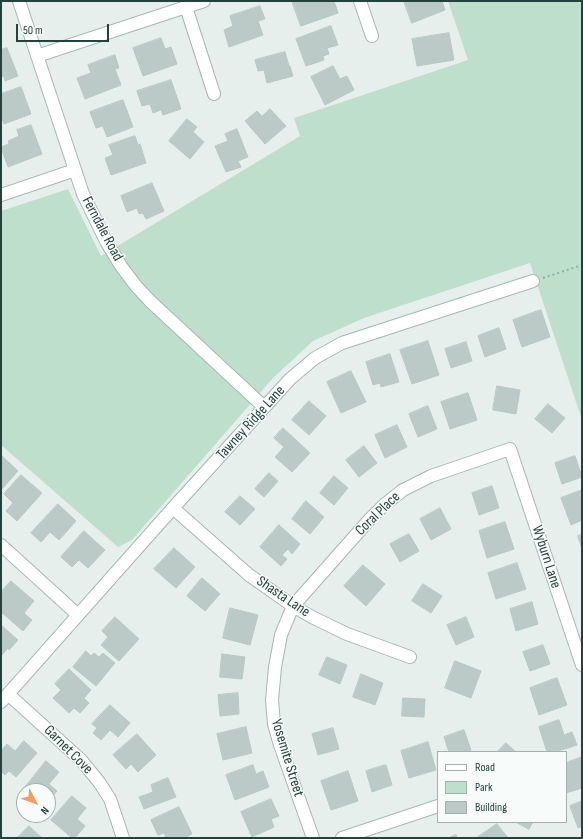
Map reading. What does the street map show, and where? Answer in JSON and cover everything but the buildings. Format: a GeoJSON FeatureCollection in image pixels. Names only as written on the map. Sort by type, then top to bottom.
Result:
{"type":"FeatureCollection","features":[{"type":"Feature","properties":{"kind":"street","name":"Ferndale Road"},"geometry":{"type":"LineString","coordinates":[[19,1],[83,194],[107,243],[121,266],[136,286],[150,301],[264,407]]}},
{"type":"Feature","properties":{"kind":"street"},"geometry":{"type":"LineString","coordinates":[[37,56],[204,1]]}},
{"type":"Feature","properties":{"kind":"street"},"geometry":{"type":"LineString","coordinates":[[360,1],[372,36]]}},
{"type":"Feature","properties":{"kind":"street"},"geometry":{"type":"LineString","coordinates":[[186,7],[214,94]]}},
{"type":"Feature","properties":{"kind":"street"},"geometry":{"type":"LineString","coordinates":[[1,195],[75,170]]}},
{"type":"Feature","properties":{"kind":"street","name":"Tawney Ridge Lane"},"geometry":{"type":"LineString","coordinates":[[5,698],[264,407],[290,379],[315,358],[342,343],[533,281]]}},
{"type":"Feature","properties":{"kind":"street","name":"Coral Place"},"geometry":{"type":"LineString","coordinates":[[293,606],[370,519],[384,505],[403,490],[431,476],[510,449]]}},
{"type":"Feature","properties":{"kind":"street","name":"Wyburn Lane"},"geometry":{"type":"LineString","coordinates":[[510,449],[582,665]]}},
{"type":"Feature","properties":{"kind":"street","name":"Shasta Lane"},"geometry":{"type":"LineString","coordinates":[[173,508],[249,575],[293,606],[347,634],[410,657]]}},
{"type":"Feature","properties":{"kind":"street"},"geometry":{"type":"LineString","coordinates":[[1,546],[78,615]]}},
{"type":"Feature","properties":{"kind":"street","name":"Yosemite Street"},"geometry":{"type":"LineString","coordinates":[[293,606],[281,635],[275,667],[272,700],[274,724],[280,746],[313,838]]}},
{"type":"Feature","properties":{"kind":"street","name":"Garnet Cove"},"geometry":{"type":"LineString","coordinates":[[5,698],[81,760],[99,782],[110,799],[123,838]]}},
{"type":"Feature","properties":{"kind":"street"},"geometry":{"type":"LineString","coordinates":[[342,838],[437,806]]}},
{"type":"Feature","properties":{"kind":"path"},"geometry":{"type":"LineString","coordinates":[[533,281],[582,265]]}},
{"type":"Feature","properties":{"kind":"green space"},"geometry":{"type":"Polygon","coordinates":[[[448,1],[582,1],[582,420],[530,263],[364,318],[313,341],[273,378],[132,540],[118,547],[1,445],[1,211],[68,189],[101,256],[300,136],[294,118],[468,60],[448,1]]]}}]}
